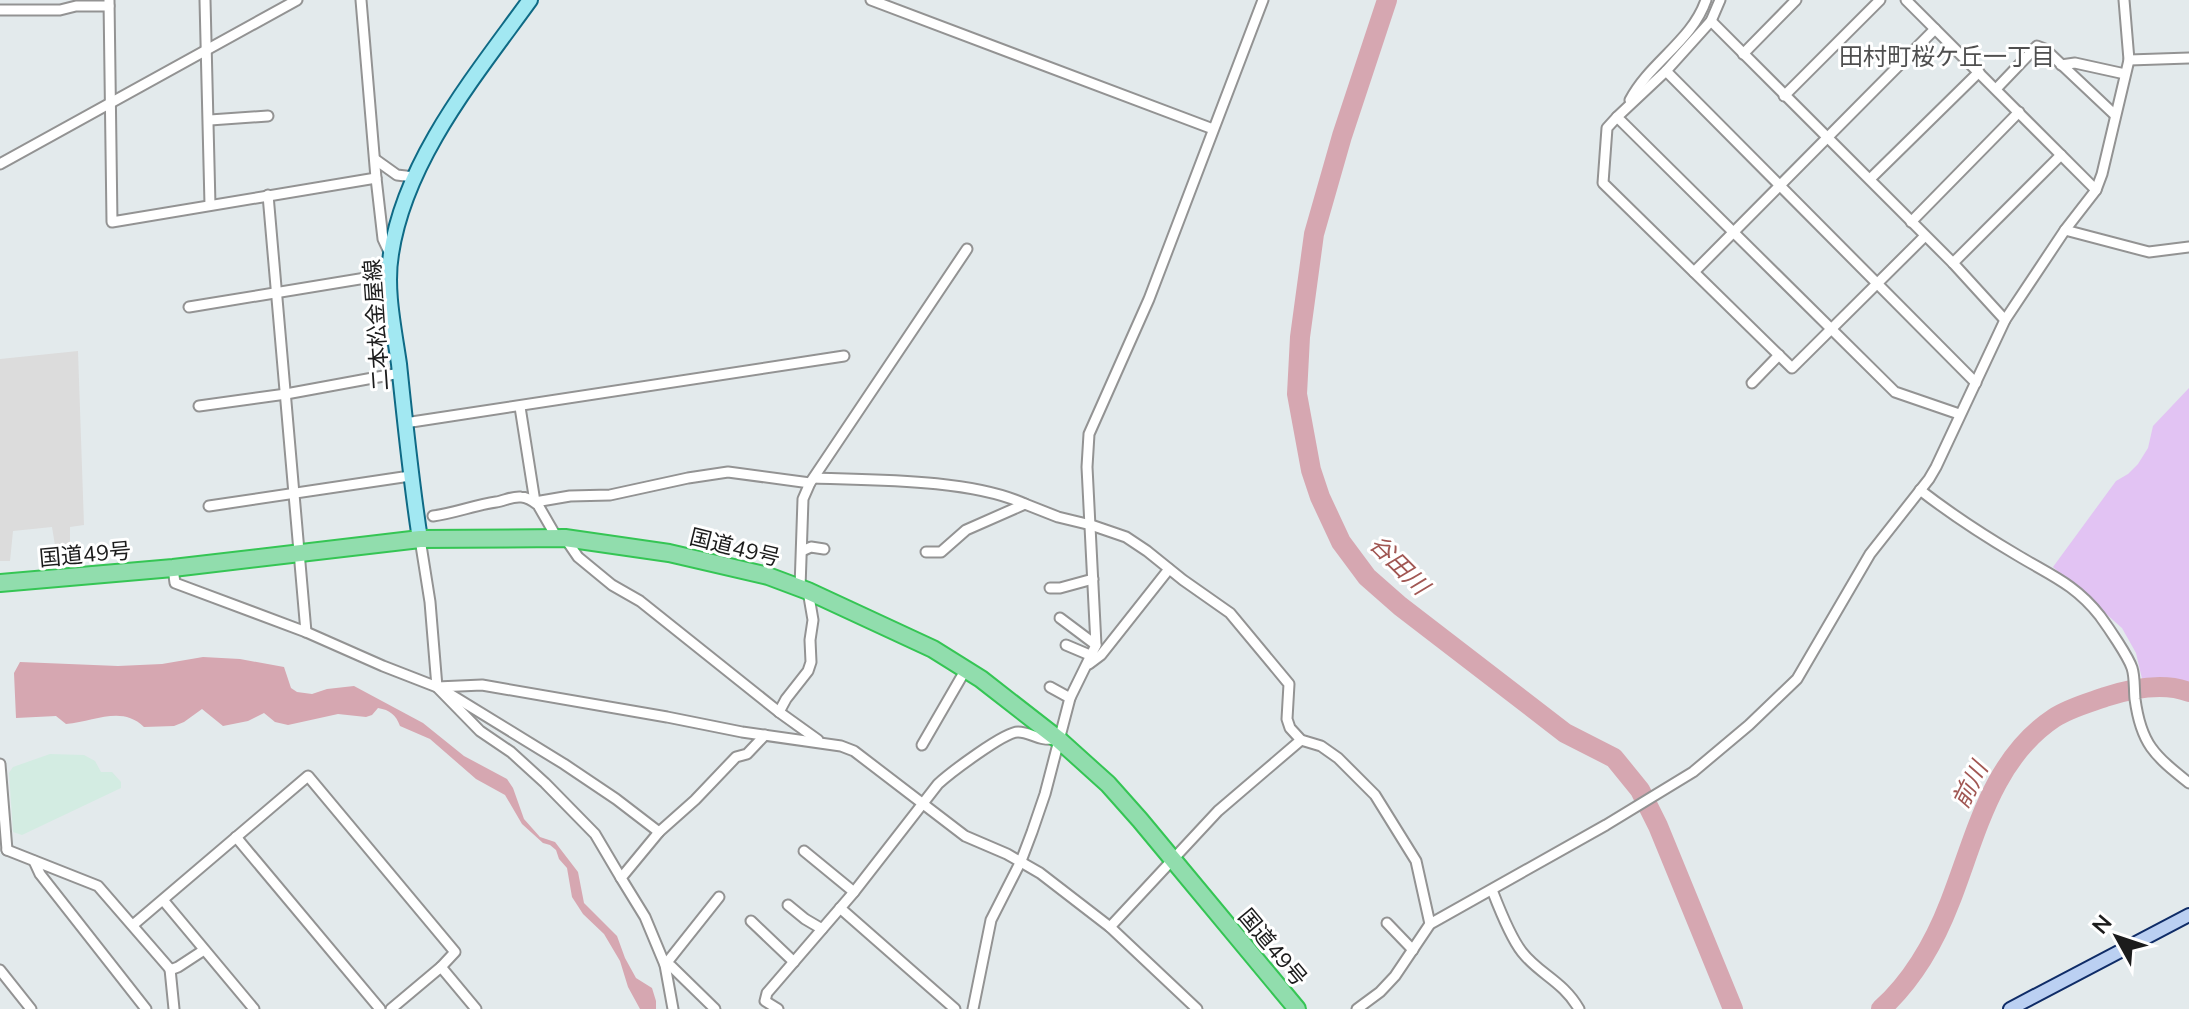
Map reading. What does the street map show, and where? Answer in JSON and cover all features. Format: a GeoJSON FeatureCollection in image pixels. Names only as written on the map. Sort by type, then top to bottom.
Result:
{"type":"FeatureCollection","features":[{"type":"Feature","properties":{"kind":"highway","name":"国道49号"},"geometry":{"type":"LineString","coordinates":[[0,583],[173,568],[420,539],[561,538],[658,551],[754,572],[804,589],[906,636],[966,669],[1058,739],[1108,784],[1297,1009]]}},
{"type":"Feature","properties":{"kind":"main road","name":"二本松金屋線"},"geometry":{"type":"LineString","coordinates":[[420,539],[410,476],[390,256],[414,177],[427,152],[530,0]]}},
{"type":"Feature","properties":{"kind":"street"},"geometry":{"type":"LineString","coordinates":[[205,0],[210,205]]}},
{"type":"Feature","properties":{"kind":"street"},"geometry":{"type":"LineString","coordinates":[[0,164],[297,0]]}},
{"type":"Feature","properties":{"kind":"street"},"geometry":{"type":"LineString","coordinates":[[361,0],[376,178],[383,239],[390,256]]}},
{"type":"Feature","properties":{"kind":"street"},"geometry":{"type":"LineString","coordinates":[[871,0],[1213,129]]}},
{"type":"Feature","properties":{"kind":"street"},"geometry":{"type":"LineString","coordinates":[[973,1009],[991,920],[1021,861],[1045,794],[1070,698],[1092,656],[1093,579],[1087,467],[1089,434],[1149,299],[1263,0]]}},
{"type":"Feature","properties":{"kind":"street"},"geometry":{"type":"LineString","coordinates":[[1628,107],[1647,75],[1696,22],[1706,0]]}},
{"type":"Feature","properties":{"kind":"street"},"geometry":{"type":"LineString","coordinates":[[1720,0],[1711,21],[1666,71],[1607,128],[1603,183],[1792,368],[1925,236]]}},
{"type":"Feature","properties":{"kind":"street"},"geometry":{"type":"LineString","coordinates":[[1743,54],[1796,0]]}},
{"type":"Feature","properties":{"kind":"street"},"geometry":{"type":"LineString","coordinates":[[1784,96],[1880,0]]}},
{"type":"Feature","properties":{"kind":"street"},"geometry":{"type":"LineString","coordinates":[[1906,0],[2096,190]]}},
{"type":"Feature","properties":{"kind":"street"},"geometry":{"type":"LineString","coordinates":[[1357,1009],[1395,976],[1430,924],[1693,772],[1720,752],[1797,679],[1870,554],[1940,459],[2005,320],[2065,230],[2096,190],[2129,60],[2124,0]]}},
{"type":"Feature","properties":{"kind":"street"},"geometry":{"type":"LineString","coordinates":[[0,10],[60,10],[109,3],[112,222],[376,178]]}},
{"type":"Feature","properties":{"kind":"street"},"geometry":{"type":"LineString","coordinates":[[1711,21],[1953,263],[2005,320]]}},
{"type":"Feature","properties":{"kind":"street"},"geometry":{"type":"LineString","coordinates":[[1694,272],[1935,29]]}},
{"type":"Feature","properties":{"kind":"street"},"geometry":{"type":"LineString","coordinates":[[1996,89],[2037,46],[2045,49],[2115,115]]}},
{"type":"Feature","properties":{"kind":"street"},"geometry":{"type":"LineString","coordinates":[[2129,60],[2189,58]]}},
{"type":"Feature","properties":{"kind":"street"},"geometry":{"type":"LineString","coordinates":[[2061,65],[2075,63],[2125,74]]}},
{"type":"Feature","properties":{"kind":"street"},"geometry":{"type":"LineString","coordinates":[[1666,71],[1976,383]]}},
{"type":"Feature","properties":{"kind":"street"},"geometry":{"type":"LineString","coordinates":[[1870,179],[1979,72]]}},
{"type":"Feature","properties":{"kind":"street"},"geometry":{"type":"LineString","coordinates":[[1911,222],[2019,112]]}},
{"type":"Feature","properties":{"kind":"street"},"geometry":{"type":"LineString","coordinates":[[210,120],[268,116]]}},
{"type":"Feature","properties":{"kind":"street"},"geometry":{"type":"LineString","coordinates":[[1617,117],[1895,392],[1959,414]]}},
{"type":"Feature","properties":{"kind":"street"},"geometry":{"type":"LineString","coordinates":[[1953,263],[2061,155]]}},
{"type":"Feature","properties":{"kind":"street"},"geometry":{"type":"LineString","coordinates":[[376,160],[397,175],[414,177]]}},
{"type":"Feature","properties":{"kind":"street"},"geometry":{"type":"LineString","coordinates":[[268,195],[306,632]]}},
{"type":"Feature","properties":{"kind":"street"},"geometry":{"type":"LineString","coordinates":[[2065,230],[2149,252],[2189,247]]}},
{"type":"Feature","properties":{"kind":"street"},"geometry":{"type":"LineString","coordinates":[[779,712],[811,662],[813,620],[804,589],[803,499],[812,480],[967,249]]}},
{"type":"Feature","properties":{"kind":"street"},"geometry":{"type":"LineString","coordinates":[[189,307],[390,274]]}},
{"type":"Feature","properties":{"kind":"street"},"geometry":{"type":"LineString","coordinates":[[1752,383],[1779,355]]}},
{"type":"Feature","properties":{"kind":"street"},"geometry":{"type":"LineString","coordinates":[[405,423],[844,356]]}},
{"type":"Feature","properties":{"kind":"street"},"geometry":{"type":"LineString","coordinates":[[199,406],[400,373]]}},
{"type":"Feature","properties":{"kind":"street"},"geometry":{"type":"LineString","coordinates":[[520,407],[535,502]]}},
{"type":"Feature","properties":{"kind":"street"},"geometry":{"type":"LineString","coordinates":[[535,502],[570,496],[610,495],[728,472],[812,480],[937,484],[1005,495],[1058,517],[1126,537],[1230,613],[1280,671],[1289,684],[1288,723],[1292,732],[1301,740],[1327,750],[1375,795],[1416,861],[1430,924]]}},
{"type":"Feature","properties":{"kind":"street"},"geometry":{"type":"LineString","coordinates":[[209,506],[410,476]]}},
{"type":"Feature","properties":{"kind":"street"},"geometry":{"type":"LineString","coordinates":[[1920,490],[1958,519],[2045,569],[2078,592],[2102,619],[2133,669],[2134,693],[2147,744],[2189,783]]}},
{"type":"Feature","properties":{"kind":"street"},"geometry":{"type":"LineString","coordinates":[[433,516],[521,496],[535,502],[578,557],[612,585],[640,601],[821,742]]}},
{"type":"Feature","properties":{"kind":"street"},"geometry":{"type":"LineString","coordinates":[[926,552],[941,552],[966,530],[1025,504]]}},
{"type":"Feature","properties":{"kind":"street"},"geometry":{"type":"LineString","coordinates":[[420,539],[430,602],[437,687],[480,731],[511,752],[545,783],[595,834],[645,917],[665,965],[673,1009]]}},
{"type":"Feature","properties":{"kind":"street"},"geometry":{"type":"LineString","coordinates":[[802,551],[811,547],[824,549]]}},
{"type":"Feature","properties":{"kind":"street"},"geometry":{"type":"LineString","coordinates":[[173,568],[175,583],[306,632],[466,702],[616,799],[659,832]]}},
{"type":"Feature","properties":{"kind":"street"},"geometry":{"type":"LineString","coordinates":[[1066,645],[1092,656],[1101,655],[1169,569]]}},
{"type":"Feature","properties":{"kind":"street"},"geometry":{"type":"LineString","coordinates":[[1050,588],[1093,579]]}},
{"type":"Feature","properties":{"kind":"street"},"geometry":{"type":"LineString","coordinates":[[1060,618],[1092,656]]}},
{"type":"Feature","properties":{"kind":"street"},"geometry":{"type":"LineString","coordinates":[[922,745],[966,669]]}},
{"type":"Feature","properties":{"kind":"street"},"geometry":{"type":"LineString","coordinates":[[437,687],[482,685],[821,742],[854,751],[965,836],[1021,861],[1110,927],[1197,1009]]}},
{"type":"Feature","properties":{"kind":"street"},"geometry":{"type":"LineString","coordinates":[[1050,687],[1070,698]]}},
{"type":"Feature","properties":{"kind":"street"},"geometry":{"type":"LineString","coordinates":[[778,1009],[763,1005],[767,993],[854,892],[938,784],[1000,738],[1020,732],[1043,740],[1058,739]]}},
{"type":"Feature","properties":{"kind":"street"},"geometry":{"type":"LineString","coordinates":[[621,878],[659,832],[736,757],[747,754],[765,735]]}},
{"type":"Feature","properties":{"kind":"street"},"geometry":{"type":"LineString","coordinates":[[1110,927],[1218,811],[1301,740]]}},
{"type":"Feature","properties":{"kind":"street"},"geometry":{"type":"LineString","coordinates":[[0,764],[4,853],[98,886],[170,970],[174,1009]]}},
{"type":"Feature","properties":{"kind":"street"},"geometry":{"type":"LineString","coordinates":[[133,925],[308,776],[455,952],[391,1009]]}},
{"type":"Feature","properties":{"kind":"street"},"geometry":{"type":"LineString","coordinates":[[236,837],[380,1009]]}},
{"type":"Feature","properties":{"kind":"street"},"geometry":{"type":"LineString","coordinates":[[804,851],[854,892]]}},
{"type":"Feature","properties":{"kind":"street"},"geometry":{"type":"LineString","coordinates":[[34,861],[40,874],[146,1009]]}},
{"type":"Feature","properties":{"kind":"street"},"geometry":{"type":"LineString","coordinates":[[1492,890],[1522,952],[1571,994],[1579,1009]]}},
{"type":"Feature","properties":{"kind":"street"},"geometry":{"type":"LineString","coordinates":[[665,965],[719,897]]}},
{"type":"Feature","properties":{"kind":"street"},"geometry":{"type":"LineString","coordinates":[[163,900],[254,1009]]}},
{"type":"Feature","properties":{"kind":"street"},"geometry":{"type":"LineString","coordinates":[[788,905],[822,929]]}},
{"type":"Feature","properties":{"kind":"street"},"geometry":{"type":"LineString","coordinates":[[840,908],[955,1009]]}},
{"type":"Feature","properties":{"kind":"street"},"geometry":{"type":"LineString","coordinates":[[2010,1009],[2189,915]]}},
{"type":"Feature","properties":{"kind":"street"},"geometry":{"type":"LineString","coordinates":[[751,921],[794,962]]}},
{"type":"Feature","properties":{"kind":"street"},"geometry":{"type":"LineString","coordinates":[[1387,923],[1413,950]]}},
{"type":"Feature","properties":{"kind":"street"},"geometry":{"type":"LineString","coordinates":[[170,970],[204,950]]}},
{"type":"Feature","properties":{"kind":"street"},"geometry":{"type":"LineString","coordinates":[[665,965],[671,966],[715,1009]]}},
{"type":"Feature","properties":{"kind":"street"},"geometry":{"type":"LineString","coordinates":[[441,967],[476,1009]]}},
{"type":"Feature","properties":{"kind":"street"},"geometry":{"type":"LineString","coordinates":[[0,970],[31,1009]]}},
{"type":"Feature","properties":{"kind":"shaded area"},"geometry":{"type":"Polygon","coordinates":[[[78,351],[84,525],[70,527],[70,553],[57,557],[52,527],[13,531],[10,561],[0,561],[0,359],[78,351]]]}},
{"type":"Feature","properties":{"kind":"shaded area"},"geometry":{"type":"Polygon","coordinates":[[[2189,388],[2189,700],[2143,683],[2136,653],[2122,628],[2053,567],[2116,481],[2138,464],[2148,448],[2153,426],[2189,388]]]}},
{"type":"Feature","properties":{"kind":"shaded area"},"geometry":{"type":"Polygon","coordinates":[[[203,657],[240,659],[284,667],[291,688],[297,692],[312,694],[354,686],[423,723],[464,756],[507,779],[524,819],[540,837],[555,842],[578,872],[584,903],[617,936],[636,978],[652,988],[656,1009],[640,1009],[628,987],[620,961],[604,934],[583,914],[572,897],[567,868],[556,850],[522,824],[505,795],[476,779],[430,739],[400,726],[386,710],[378,708],[366,717],[338,714],[288,725],[275,722],[264,713],[248,721],[223,726],[202,709],[174,726],[144,727],[135,720],[117,716],[66,724],[56,716],[16,718],[14,673],[20,662],[118,666],[162,664],[203,657]]]}},
{"type":"Feature","properties":{"kind":"shaded area"},"geometry":{"type":"Polygon","coordinates":[[[50,754],[84,755],[95,761],[101,772],[112,772],[121,782],[121,788],[22,835],[13,832],[9,773],[13,767],[50,754]]]}},
{"type":"Feature","properties":{"kind":"waterway","name":"谷田川"},"geometry":{"type":"LineString","coordinates":[[1387,0],[1342,136],[1314,234],[1300,337],[1297,394],[1311,470],[1320,497],[1341,542],[1367,577],[1565,733],[1614,758],[1640,790],[1658,826],[1733,1009]]}},
{"type":"Feature","properties":{"kind":"waterway","name":"前川"},"geometry":{"type":"LineString","coordinates":[[1881,1009],[1903,986],[1930,946],[1988,801],[2000,777],[2033,735],[2066,711],[2115,694],[2158,687],[2189,692]]}},
{"type":"Feature","properties":{"kind":"district","name":"田村町桜ケ丘一丁目"},"geometry":{"type":"Point","coordinates":[1947,57]}}]}
